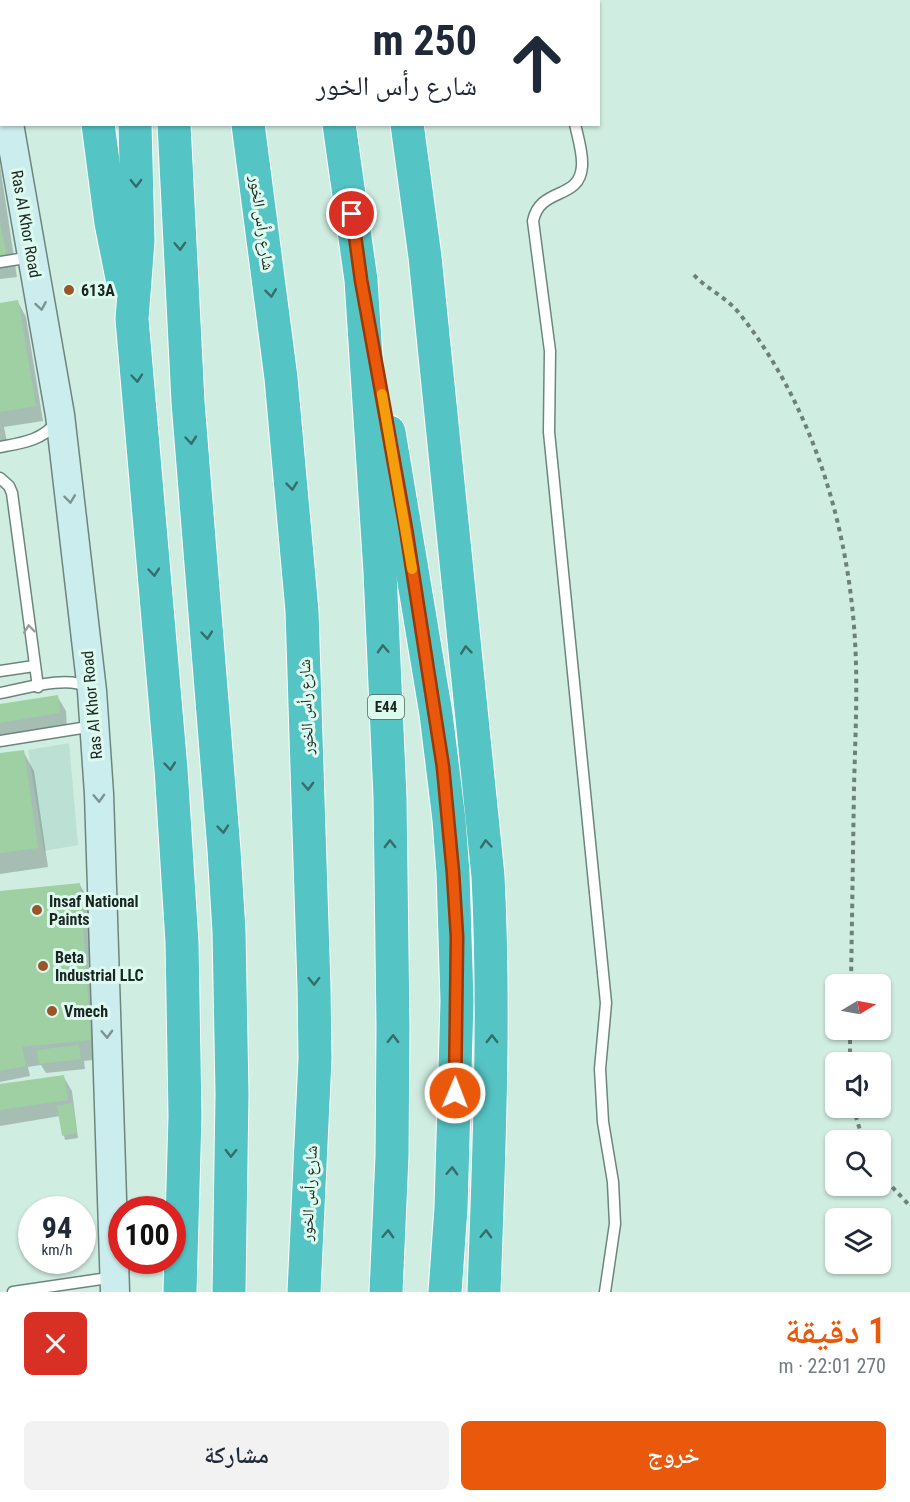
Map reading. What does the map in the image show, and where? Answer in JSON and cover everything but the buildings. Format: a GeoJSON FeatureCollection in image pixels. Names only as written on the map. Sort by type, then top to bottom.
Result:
{"type":"FeatureCollection","features":[{"type":"Feature","properties":{"kind":"highway"},"geometry":{"type":"LineString","coordinates":[[98,126],[113,234],[132,319],[171,769],[182,942],[185,1116],[181,1290]]}},
{"type":"Feature","properties":{"kind":"highway"},"geometry":{"type":"LineString","coordinates":[[132,319],[138,241],[135,126]]}},
{"type":"Feature","properties":{"kind":"highway"},"geometry":{"type":"LineString","coordinates":[[174,126],[188,402],[225,861],[232,1001],[229,1292]]}},
{"type":"Feature","properties":{"kind":"highway","name":"شارع رأس الخور"},"geometry":{"type":"LineString","coordinates":[[248,126],[281,378],[303,622],[315,1038],[304,1292]]}},
{"type":"Feature","properties":{"kind":"highway","name":"E44"},"geometry":{"type":"LineString","coordinates":[[339,126],[361,280],[380,572],[390,809],[392,1156],[386,1292]]}},
{"type":"Feature","properties":{"kind":"highway"},"geometry":{"type":"LineString","coordinates":[[407,126],[424,257],[488,876],[492,1048],[484,1292]]}},
{"type":"Feature","properties":{"kind":"highway"},"geometry":{"type":"LineString","coordinates":[[361,280],[406,529],[436,714],[450,830],[457,937],[457,1001],[452,1208],[446,1292]]}},
{"type":"Feature","properties":{"kind":"street","name":"Ras Al Khor Road"},"geometry":{"type":"LineString","coordinates":[[9,126],[60,415],[92,691],[99,806],[115,1285]]}},
{"type":"Feature","properties":{"kind":"lane"},"geometry":{"type":"LineString","coordinates":[[575,126],[582,164],[581,174],[576,184],[543,201],[538,206],[533,221],[550,351],[549,432],[606,1003],[600,1068],[604,1128],[613,1182],[615,1224],[605,1292]]}},
{"type":"Feature","properties":{"kind":"lane"},"geometry":{"type":"LineString","coordinates":[[0,262],[32,257]]}},
{"type":"Feature","properties":{"kind":"lane"},"geometry":{"type":"LineString","coordinates":[[0,447],[32,441],[40,437],[49,432],[60,415]]}},
{"type":"Feature","properties":{"kind":"lane"},"geometry":{"type":"LineString","coordinates":[[0,478],[9,486],[12,493],[38,687]]}},
{"type":"Feature","properties":{"kind":"lane"},"geometry":{"type":"LineString","coordinates":[[0,671],[34,666]]}},
{"type":"Feature","properties":{"kind":"lane"},"geometry":{"type":"LineString","coordinates":[[0,693],[74,682],[81,683],[92,691]]}},
{"type":"Feature","properties":{"kind":"lane"},"geometry":{"type":"LineString","coordinates":[[0,741],[94,726]]}},
{"type":"Feature","properties":{"kind":"lane"},"geometry":{"type":"LineString","coordinates":[[13,1292],[115,1285]]}},
{"type":"Feature","properties":{"kind":"path"},"geometry":{"type":"LineString","coordinates":[[694,275],[702,284],[728,301],[737,311],[778,370],[793,397],[813,444],[838,530],[847,574],[856,664],[851,974]]}},
{"type":"Feature","properties":{"kind":"path"},"geometry":{"type":"LineString","coordinates":[[891,1185],[910,1206]]}},
{"type":"Feature","properties":{"kind":"shaded area"},"geometry":{"type":"Polygon","coordinates":[[[69,743],[78,845],[44,851],[28,750],[69,743]]]}},
{"type":"Feature","properties":{"kind":"slow traffic"},"geometry":{"type":"LineString","coordinates":[[382,394],[412,569]]}},
{"type":"Feature","properties":{"kind":"place","name":"613A"},"geometry":{"type":"Point","coordinates":[69,290]}},
{"type":"Feature","properties":{"kind":"place","name":"Insaf National Paints"},"geometry":{"type":"Point","coordinates":[37,910]}},
{"type":"Feature","properties":{"kind":"place","name":"Beta Industrial LLC"},"geometry":{"type":"Point","coordinates":[43,966]}},
{"type":"Feature","properties":{"kind":"place","name":"Vmech"},"geometry":{"type":"Point","coordinates":[52,1011]}},
{"type":"Feature","properties":{"kind":"route"},"geometry":{"type":"LineString","coordinates":[[352,214],[361,280],[406,529],[443,767],[457,937],[455,1093]]}}]}
